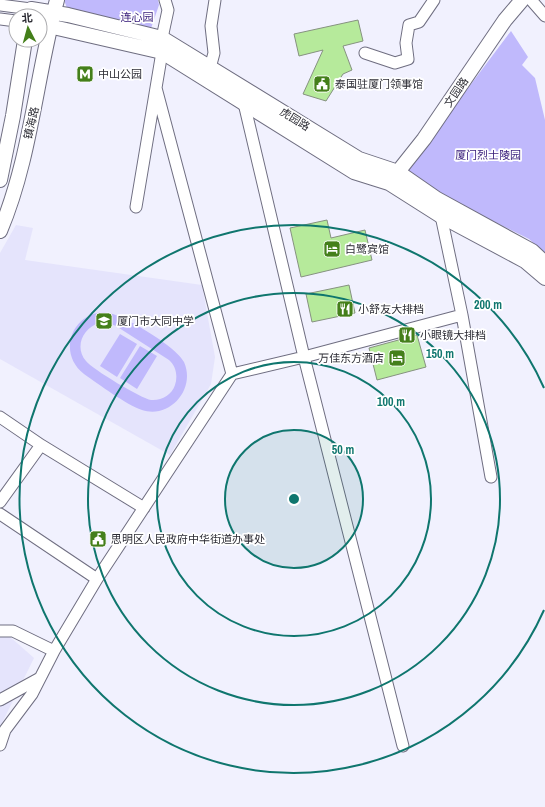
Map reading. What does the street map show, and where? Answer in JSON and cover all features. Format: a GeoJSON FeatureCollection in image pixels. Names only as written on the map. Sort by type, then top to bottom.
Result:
{"type":"FeatureCollection","features":[{"type":"Feature","properties":{"kind":"main road","name":"文园路"},"geometry":{"type":"LineString","coordinates":[[389,184],[424,140],[505,20],[522,0]]}},
{"type":"Feature","properties":{"kind":"main road","name":"虎园路"},"geometry":{"type":"LineString","coordinates":[[31,8],[55,6],[162,45],[210,68],[359,159],[398,172],[437,199],[532,251],[545,263]]}},
{"type":"Feature","properties":{"kind":"main road","name":"镇海路"},"geometry":{"type":"LineString","coordinates":[[48,20],[55,6]]}},
{"type":"Feature","properties":{"kind":"main road","name":"虎园路"},"geometry":{"type":"LineString","coordinates":[[48,26],[162,45],[244,102],[354,172],[389,184],[441,216],[525,261],[545,278]]}},
{"type":"Feature","properties":{"kind":"main road","name":"镇海路"},"geometry":{"type":"LineString","coordinates":[[0,180],[13,116],[24,48]]}},
{"type":"Feature","properties":{"kind":"main road","name":"镇海路"},"geometry":{"type":"LineString","coordinates":[[0,231],[9,209],[34,115],[42,48]]}},
{"type":"Feature","properties":{"kind":"street"},"geometry":{"type":"LineString","coordinates":[[136,207],[168,10],[165,0]]}},
{"type":"Feature","properties":{"kind":"street"},"geometry":{"type":"LineString","coordinates":[[210,68],[214,53],[211,26],[215,0]]}},
{"type":"Feature","properties":{"kind":"street"},"geometry":{"type":"LineString","coordinates":[[365,53],[395,63],[408,59],[406,43],[410,25],[419,22],[434,0]]}},
{"type":"Feature","properties":{"kind":"street"},"geometry":{"type":"LineString","coordinates":[[531,0],[545,16]]}},
{"type":"Feature","properties":{"kind":"street"},"geometry":{"type":"LineString","coordinates":[[0,5],[31,8]]}},
{"type":"Feature","properties":{"kind":"street"},"geometry":{"type":"LineString","coordinates":[[240,85],[304,357],[403,746]]}},
{"type":"Feature","properties":{"kind":"street"},"geometry":{"type":"LineString","coordinates":[[156,88],[232,374]]}},
{"type":"Feature","properties":{"kind":"street"},"geometry":{"type":"LineString","coordinates":[[437,199],[462,315],[491,477]]}},
{"type":"Feature","properties":{"kind":"street"},"geometry":{"type":"LineString","coordinates":[[0,745],[5,730],[32,694],[54,650],[97,579],[232,374],[304,357],[462,315]]}},
{"type":"Feature","properties":{"kind":"street"},"geometry":{"type":"LineString","coordinates":[[0,416],[41,445],[144,508]]}},
{"type":"Feature","properties":{"kind":"street"},"geometry":{"type":"LineString","coordinates":[[0,502],[41,445]]}},
{"type":"Feature","properties":{"kind":"street"},"geometry":{"type":"LineString","coordinates":[[0,514],[97,579]]}},
{"type":"Feature","properties":{"kind":"street"},"geometry":{"type":"LineString","coordinates":[[0,631],[13,631],[54,650]]}},
{"type":"Feature","properties":{"kind":"street"},"geometry":{"type":"LineString","coordinates":[[0,700],[40,678]]}},
{"type":"Feature","properties":{"kind":"shaded area","name":"厦门市大同中学"},"geometry":{"type":"Polygon","coordinates":[[[16,225],[33,228],[25,260],[202,285],[215,357],[211,384],[170,455],[0,359],[0,253],[16,225]]]}},
{"type":"Feature","properties":{"kind":"shaded area"},"geometry":{"type":"Polygon","coordinates":[[[9,636],[34,658],[0,727],[0,637],[9,636]]]}},
{"type":"Feature","properties":{"kind":"green space","name":"连心园"},"geometry":{"type":"Polygon","coordinates":[[[64,0],[158,0],[159,5],[148,37],[71,19],[64,0]]]}},
{"type":"Feature","properties":{"kind":"green space","name":"厦门烈士陵园"},"geometry":{"type":"Polygon","coordinates":[[[511,31],[528,57],[522,65],[535,78],[545,120],[545,253],[529,239],[402,176],[511,31]]]}},
{"type":"Feature","properties":{"kind":"green space"},"geometry":{"type":"Polygon","coordinates":[[[103,312],[122,318],[147,331],[171,348],[184,362],[187,372],[186,382],[178,400],[171,406],[162,410],[152,412],[142,410],[120,399],[84,374],[76,366],[71,356],[71,337],[82,320],[103,312]],[[108,323],[93,325],[85,334],[81,344],[82,356],[90,365],[107,377],[146,398],[155,400],[166,397],[174,389],[176,378],[176,371],[171,362],[116,326],[108,323]]]}},
{"type":"Feature","properties":{"kind":"green space"},"geometry":{"type":"Polygon","coordinates":[[[120,334],[137,344],[117,377],[100,366],[120,334]]]}},
{"type":"Feature","properties":{"kind":"green space"},"geometry":{"type":"Polygon","coordinates":[[[140,346],[157,356],[137,389],[120,378],[140,346]]]}},
{"type":"Feature","properties":{"kind":"building"},"geometry":{"type":"Polygon","coordinates":[[[358,20],[363,41],[343,46],[352,70],[343,74],[326,101],[303,94],[323,50],[299,56],[294,34],[358,20]]]}},
{"type":"Feature","properties":{"kind":"building","name":"白鹭宾馆"},"geometry":{"type":"Polygon","coordinates":[[[327,220],[331,238],[365,230],[372,260],[301,277],[290,228],[327,220]]]}},
{"type":"Feature","properties":{"kind":"building"},"geometry":{"type":"Polygon","coordinates":[[[349,285],[355,313],[312,322],[306,294],[349,285]]]}},
{"type":"Feature","properties":{"kind":"building","name":"万佳东方酒店"},"geometry":{"type":"Polygon","coordinates":[[[417,335],[426,367],[377,380],[369,348],[417,335]]]}},
{"type":"Feature","properties":{"kind":"place","name":"中山公园"},"geometry":{"type":"Point","coordinates":[85,74]}},
{"type":"Feature","properties":{"kind":"place","name":"泰国驻厦门领事馆"},"geometry":{"type":"Point","coordinates":[322,84]}},
{"type":"Feature","properties":{"kind":"place","name":"白鹭宾馆"},"geometry":{"type":"Point","coordinates":[332,249]}},
{"type":"Feature","properties":{"kind":"place","name":"小舒友大排档"},"geometry":{"type":"Point","coordinates":[345,309]}},
{"type":"Feature","properties":{"kind":"place","name":"厦门市大同中学"},"geometry":{"type":"Point","coordinates":[104,321]}},
{"type":"Feature","properties":{"kind":"place","name":"小眼镜大排档"},"geometry":{"type":"Point","coordinates":[407,335]}},
{"type":"Feature","properties":{"kind":"place","name":"万佳东方酒店"},"geometry":{"type":"Point","coordinates":[397,358]}},
{"type":"Feature","properties":{"kind":"place","name":"思明区人民政府中华街道办事处"},"geometry":{"type":"Point","coordinates":[98,539]}}]}
